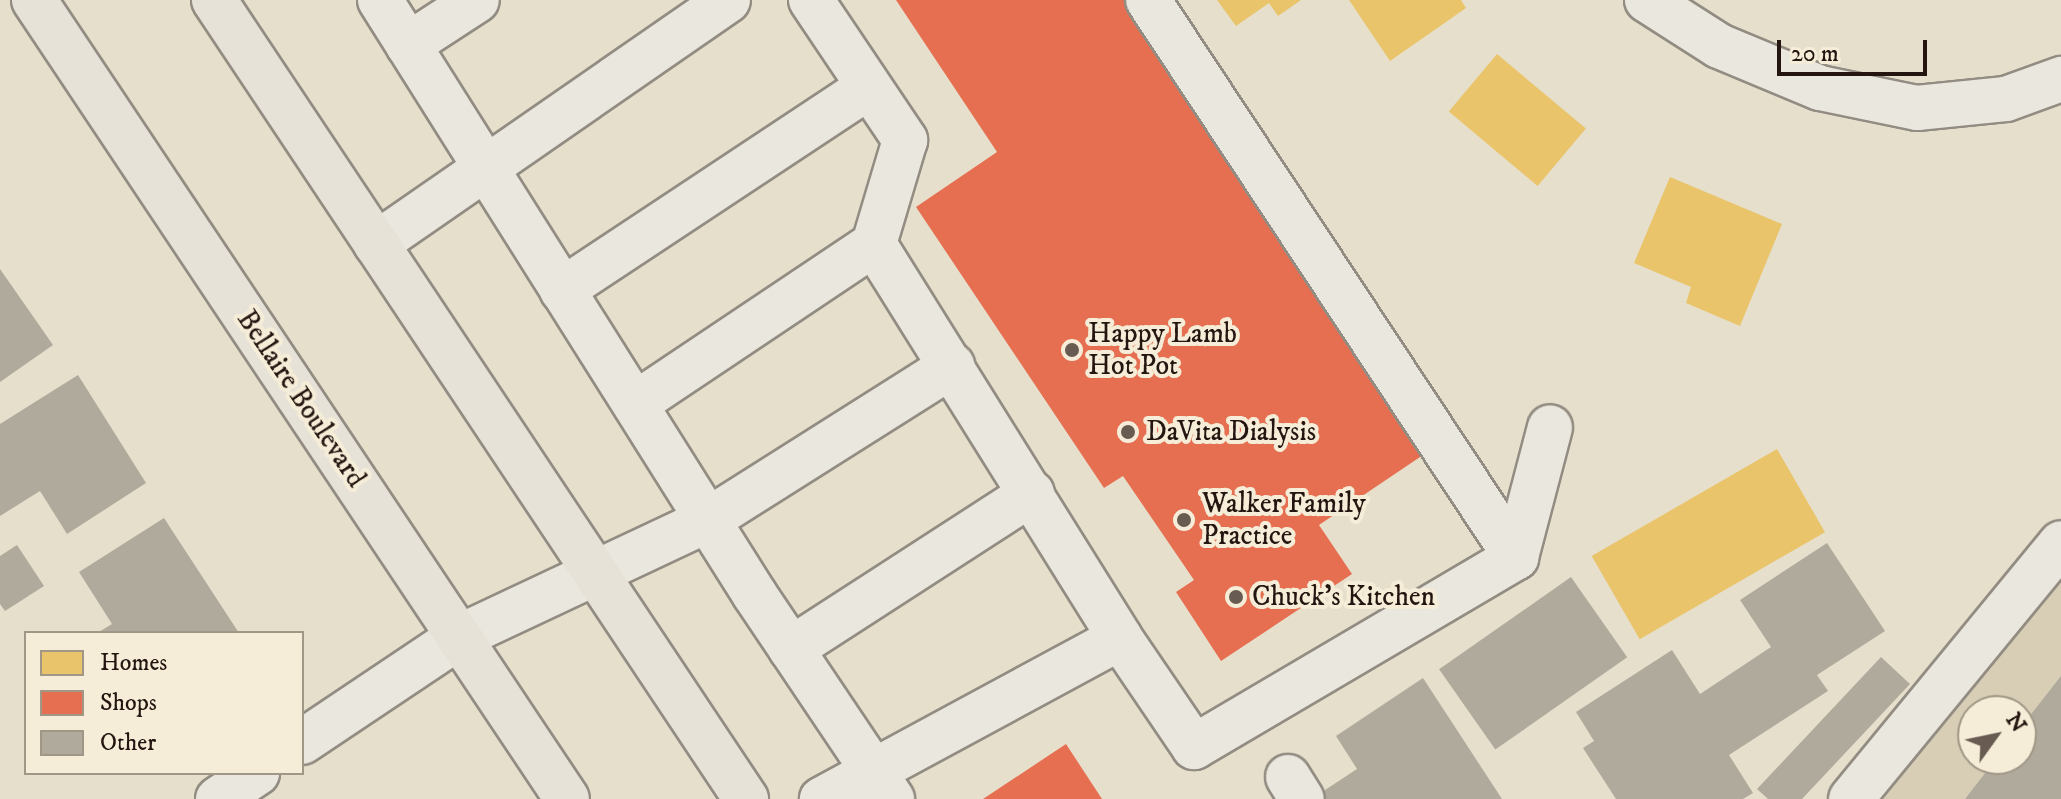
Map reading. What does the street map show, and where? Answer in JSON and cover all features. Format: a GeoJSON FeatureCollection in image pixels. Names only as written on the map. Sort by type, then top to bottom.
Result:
{"type":"FeatureCollection","features":[{"type":"Feature","properties":{"kind":"main road","name":"Bellaire Boulevard"},"geometry":{"type":"LineString","coordinates":[[34,0],[567,799]]}},
{"type":"Feature","properties":{"kind":"main road"},"geometry":{"type":"LineString","coordinates":[[216,1],[746,799]]}},
{"type":"Feature","properties":{"kind":"street"},"geometry":{"type":"LineString","coordinates":[[380,0],[708,520],[882,783]]}},
{"type":"Feature","properties":{"kind":"street"},"geometry":{"type":"LineString","coordinates":[[408,45],[477,0]]}},
{"type":"Feature","properties":{"kind":"street"},"geometry":{"type":"LineString","coordinates":[[376,244],[728,0]]}},
{"type":"Feature","properties":{"kind":"street"},"geometry":{"type":"LineString","coordinates":[[635,404],[874,244],[905,140],[811,0]]}},
{"type":"Feature","properties":{"kind":"street"},"geometry":{"type":"LineString","coordinates":[[1148,0],[1516,557]]}},
{"type":"Feature","properties":{"kind":"street"},"geometry":{"type":"LineString","coordinates":[[1647,0],[1719,46],[1820,88],[1917,108],[2006,99],[2061,79]]}},
{"type":"Feature","properties":{"kind":"street"},"geometry":{"type":"LineString","coordinates":[[562,290],[869,87]]}},
{"type":"Feature","properties":{"kind":"street"},"geometry":{"type":"LineString","coordinates":[[874,244],[1120,638],[1194,747],[1516,557],[1550,427]]}},
{"type":"Feature","properties":{"kind":"street"},"geometry":{"type":"LineString","coordinates":[[304,741],[459,637],[708,520],[952,366]]}},
{"type":"Feature","properties":{"kind":"street"},"geometry":{"type":"LineString","coordinates":[[791,649],[1032,493]]}},
{"type":"Feature","properties":{"kind":"street"},"geometry":{"type":"LineString","coordinates":[[1851,799],[2061,543]]}},
{"type":"Feature","properties":{"kind":"street"},"geometry":{"type":"LineString","coordinates":[[822,799],[882,783],[1120,638]]}},
{"type":"Feature","properties":{"kind":"street"},"geometry":{"type":"LineString","coordinates":[[218,799],[254,775]]}},
{"type":"Feature","properties":{"kind":"shaded area"},"geometry":{"type":"Polygon","coordinates":[[[2061,570],[2061,799],[1883,799],[1957,704],[1957,775],[2037,775],[2037,695],[1964,695],[2061,570]]]}},
{"type":"Feature","properties":{"kind":"building: Homes"},"geometry":{"type":"Polygon","coordinates":[[[1217,0],[1301,0],[1278,16],[1269,3],[1236,26],[1217,0]]]}},
{"type":"Feature","properties":{"kind":"building: Homes"},"geometry":{"type":"Polygon","coordinates":[[[1349,0],[1461,0],[1466,8],[1390,61],[1349,0]]]}},
{"type":"Feature","properties":{"kind":"building: Homes"},"geometry":{"type":"Polygon","coordinates":[[[1497,54],[1586,129],[1538,186],[1449,111],[1497,54]]]}},
{"type":"Feature","properties":{"kind":"building: Homes"},"geometry":{"type":"Polygon","coordinates":[[[1670,177],[1782,224],[1740,326],[1686,303],[1691,287],[1634,263],[1670,177]]]}},
{"type":"Feature","properties":{"kind":"building: Homes"},"geometry":{"type":"Polygon","coordinates":[[[1777,449],[1825,532],[1640,639],[1592,556],[1777,449]]]}},
{"type":"Feature","properties":{"kind":"building: Shops"},"geometry":{"type":"Polygon","coordinates":[[[896,0],[1126,0],[1429,451],[1319,525],[1352,574],[1221,661],[1176,592],[1194,580],[1123,476],[1104,488],[916,207],[997,152],[896,0]]]}},
{"type":"Feature","properties":{"kind":"building: Shops"},"geometry":{"type":"Polygon","coordinates":[[[1066,744],[1102,799],[983,799],[1066,744]]]}},
{"type":"Feature","properties":{"kind":"building: Other"},"geometry":{"type":"Polygon","coordinates":[[[0,269],[53,345],[0,382],[0,269]]]}},
{"type":"Feature","properties":{"kind":"building: Other"},"geometry":{"type":"Polygon","coordinates":[[[78,375],[146,483],[67,534],[40,491],[0,516],[0,424],[78,375]]]}},
{"type":"Feature","properties":{"kind":"building: Other"},"geometry":{"type":"Polygon","coordinates":[[[164,518],[238,631],[100,631],[112,624],[79,572],[164,518]]]}},
{"type":"Feature","properties":{"kind":"building: Other"},"geometry":{"type":"Polygon","coordinates":[[[1827,543],[1885,631],[1817,675],[1828,691],[1729,755],[1753,793],[1743,799],[1616,799],[1583,748],[1594,741],[1576,712],[1672,650],[1700,694],[1771,647],[1740,600],[1827,543]]]}},
{"type":"Feature","properties":{"kind":"building: Other"},"geometry":{"type":"Polygon","coordinates":[[[17,545],[44,586],[5,611],[0,604],[0,556],[17,545]]]}},
{"type":"Feature","properties":{"kind":"building: Other"},"geometry":{"type":"Polygon","coordinates":[[[1571,577],[1627,657],[1495,750],[1439,669],[1571,577]]]}},
{"type":"Feature","properties":{"kind":"building: Other"},"geometry":{"type":"Polygon","coordinates":[[[1881,657],[1910,684],[1802,799],[1768,799],[1757,789],[1881,657]]]}},
{"type":"Feature","properties":{"kind":"building: Other"},"geometry":{"type":"Polygon","coordinates":[[[2061,676],[2061,799],[1965,799],[1984,775],[2037,775],[2037,707],[2061,676]]]}},
{"type":"Feature","properties":{"kind":"building: Other"},"geometry":{"type":"Polygon","coordinates":[[[1423,678],[1502,799],[1326,799],[1322,792],[1357,769],[1336,736],[1423,678]]]}},
{"type":"Feature","properties":{"kind":"place","name":"Happy Lamb Hot Pot"},"geometry":{"type":"Point","coordinates":[1072,350]}},
{"type":"Feature","properties":{"kind":"place","name":"DaVita Dialysis"},"geometry":{"type":"Point","coordinates":[1128,432]}},
{"type":"Feature","properties":{"kind":"place","name":"Walker Family Practice"},"geometry":{"type":"Point","coordinates":[1184,520]}},
{"type":"Feature","properties":{"kind":"place","name":"Chuck’s Kitchen"},"geometry":{"type":"Point","coordinates":[1236,597]}}]}
